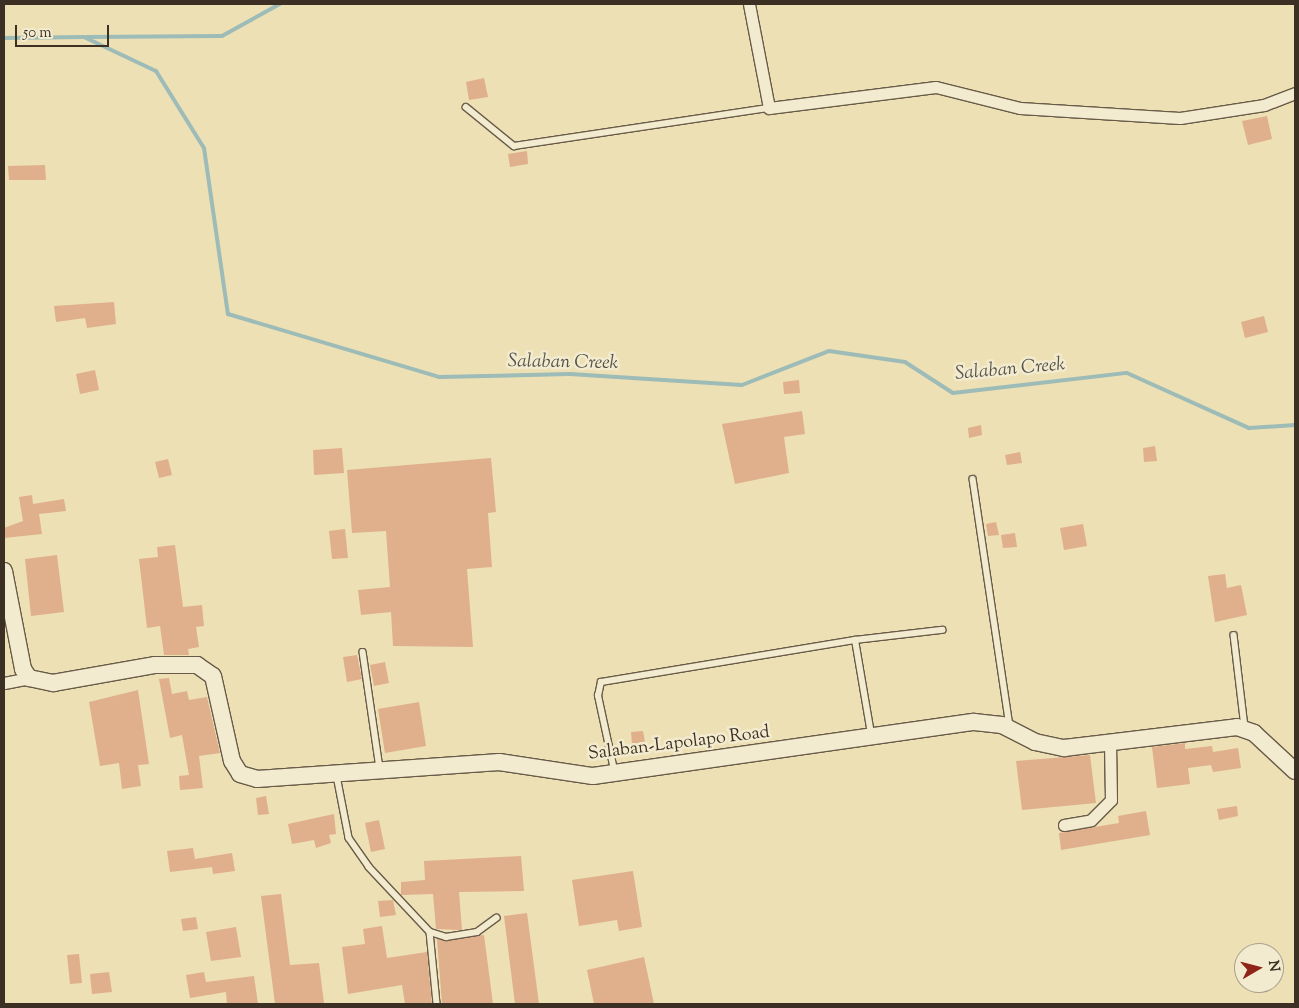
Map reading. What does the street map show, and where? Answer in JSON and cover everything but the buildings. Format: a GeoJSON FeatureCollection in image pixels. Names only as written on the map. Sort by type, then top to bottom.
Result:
{"type":"FeatureCollection","features":[{"type":"Feature","properties":{"kind":"street"},"geometry":{"type":"LineString","coordinates":[[749,4],[769,108],[936,87],[1020,108],[1180,118],[1264,105],[1295,93]]}},
{"type":"Feature","properties":{"kind":"street"},"geometry":{"type":"LineString","coordinates":[[4,571],[23,669],[29,678],[4,683]]}},
{"type":"Feature","properties":{"kind":"street","name":"Salaban-Lapolapo Road"},"geometry":{"type":"LineString","coordinates":[[29,678],[53,683],[155,665],[197,665],[213,676],[232,761],[240,774],[257,779],[380,772],[499,762],[570,775],[614,772],[872,738],[974,722],[1011,729],[1049,746],[1110,742],[1238,727],[1246,730]]}},
{"type":"Feature","properties":{"kind":"street"},"geometry":{"type":"LineString","coordinates":[[1246,730],[1295,771]]}},
{"type":"Feature","properties":{"kind":"street"},"geometry":{"type":"LineString","coordinates":[[1064,825],[1091,820],[1111,800],[1110,742]]}},
{"type":"Feature","properties":{"kind":"lane"},"geometry":{"type":"LineString","coordinates":[[466,107],[514,146],[769,108]]}},
{"type":"Feature","properties":{"kind":"lane"},"geometry":{"type":"LineString","coordinates":[[973,479],[1011,729]]}},
{"type":"Feature","properties":{"kind":"lane"},"geometry":{"type":"LineString","coordinates":[[614,772],[598,696],[601,682],[855,640],[942,630]]}},
{"type":"Feature","properties":{"kind":"lane"},"geometry":{"type":"LineString","coordinates":[[1234,635],[1246,730]]}},
{"type":"Feature","properties":{"kind":"lane"},"geometry":{"type":"LineString","coordinates":[[855,640],[872,738]]}},
{"type":"Feature","properties":{"kind":"lane"},"geometry":{"type":"LineString","coordinates":[[363,652],[380,772]]}},
{"type":"Feature","properties":{"kind":"lane"},"geometry":{"type":"LineString","coordinates":[[336,774],[349,838],[369,867],[430,932],[446,937],[476,932],[496,918]]}},
{"type":"Feature","properties":{"kind":"lane"},"geometry":{"type":"LineString","coordinates":[[430,932],[437,1004]]}},
{"type":"Feature","properties":{"kind":"waterway"},"geometry":{"type":"LineString","coordinates":[[86,37],[222,36],[280,4]]}},
{"type":"Feature","properties":{"kind":"waterway","name":"Salaban Creek"},"geometry":{"type":"LineString","coordinates":[[4,38],[84,37],[156,71],[204,148],[228,314],[439,377],[570,374],[742,385],[829,351],[905,362],[953,393],[1127,373],[1249,428],[1295,425]]}}]}
